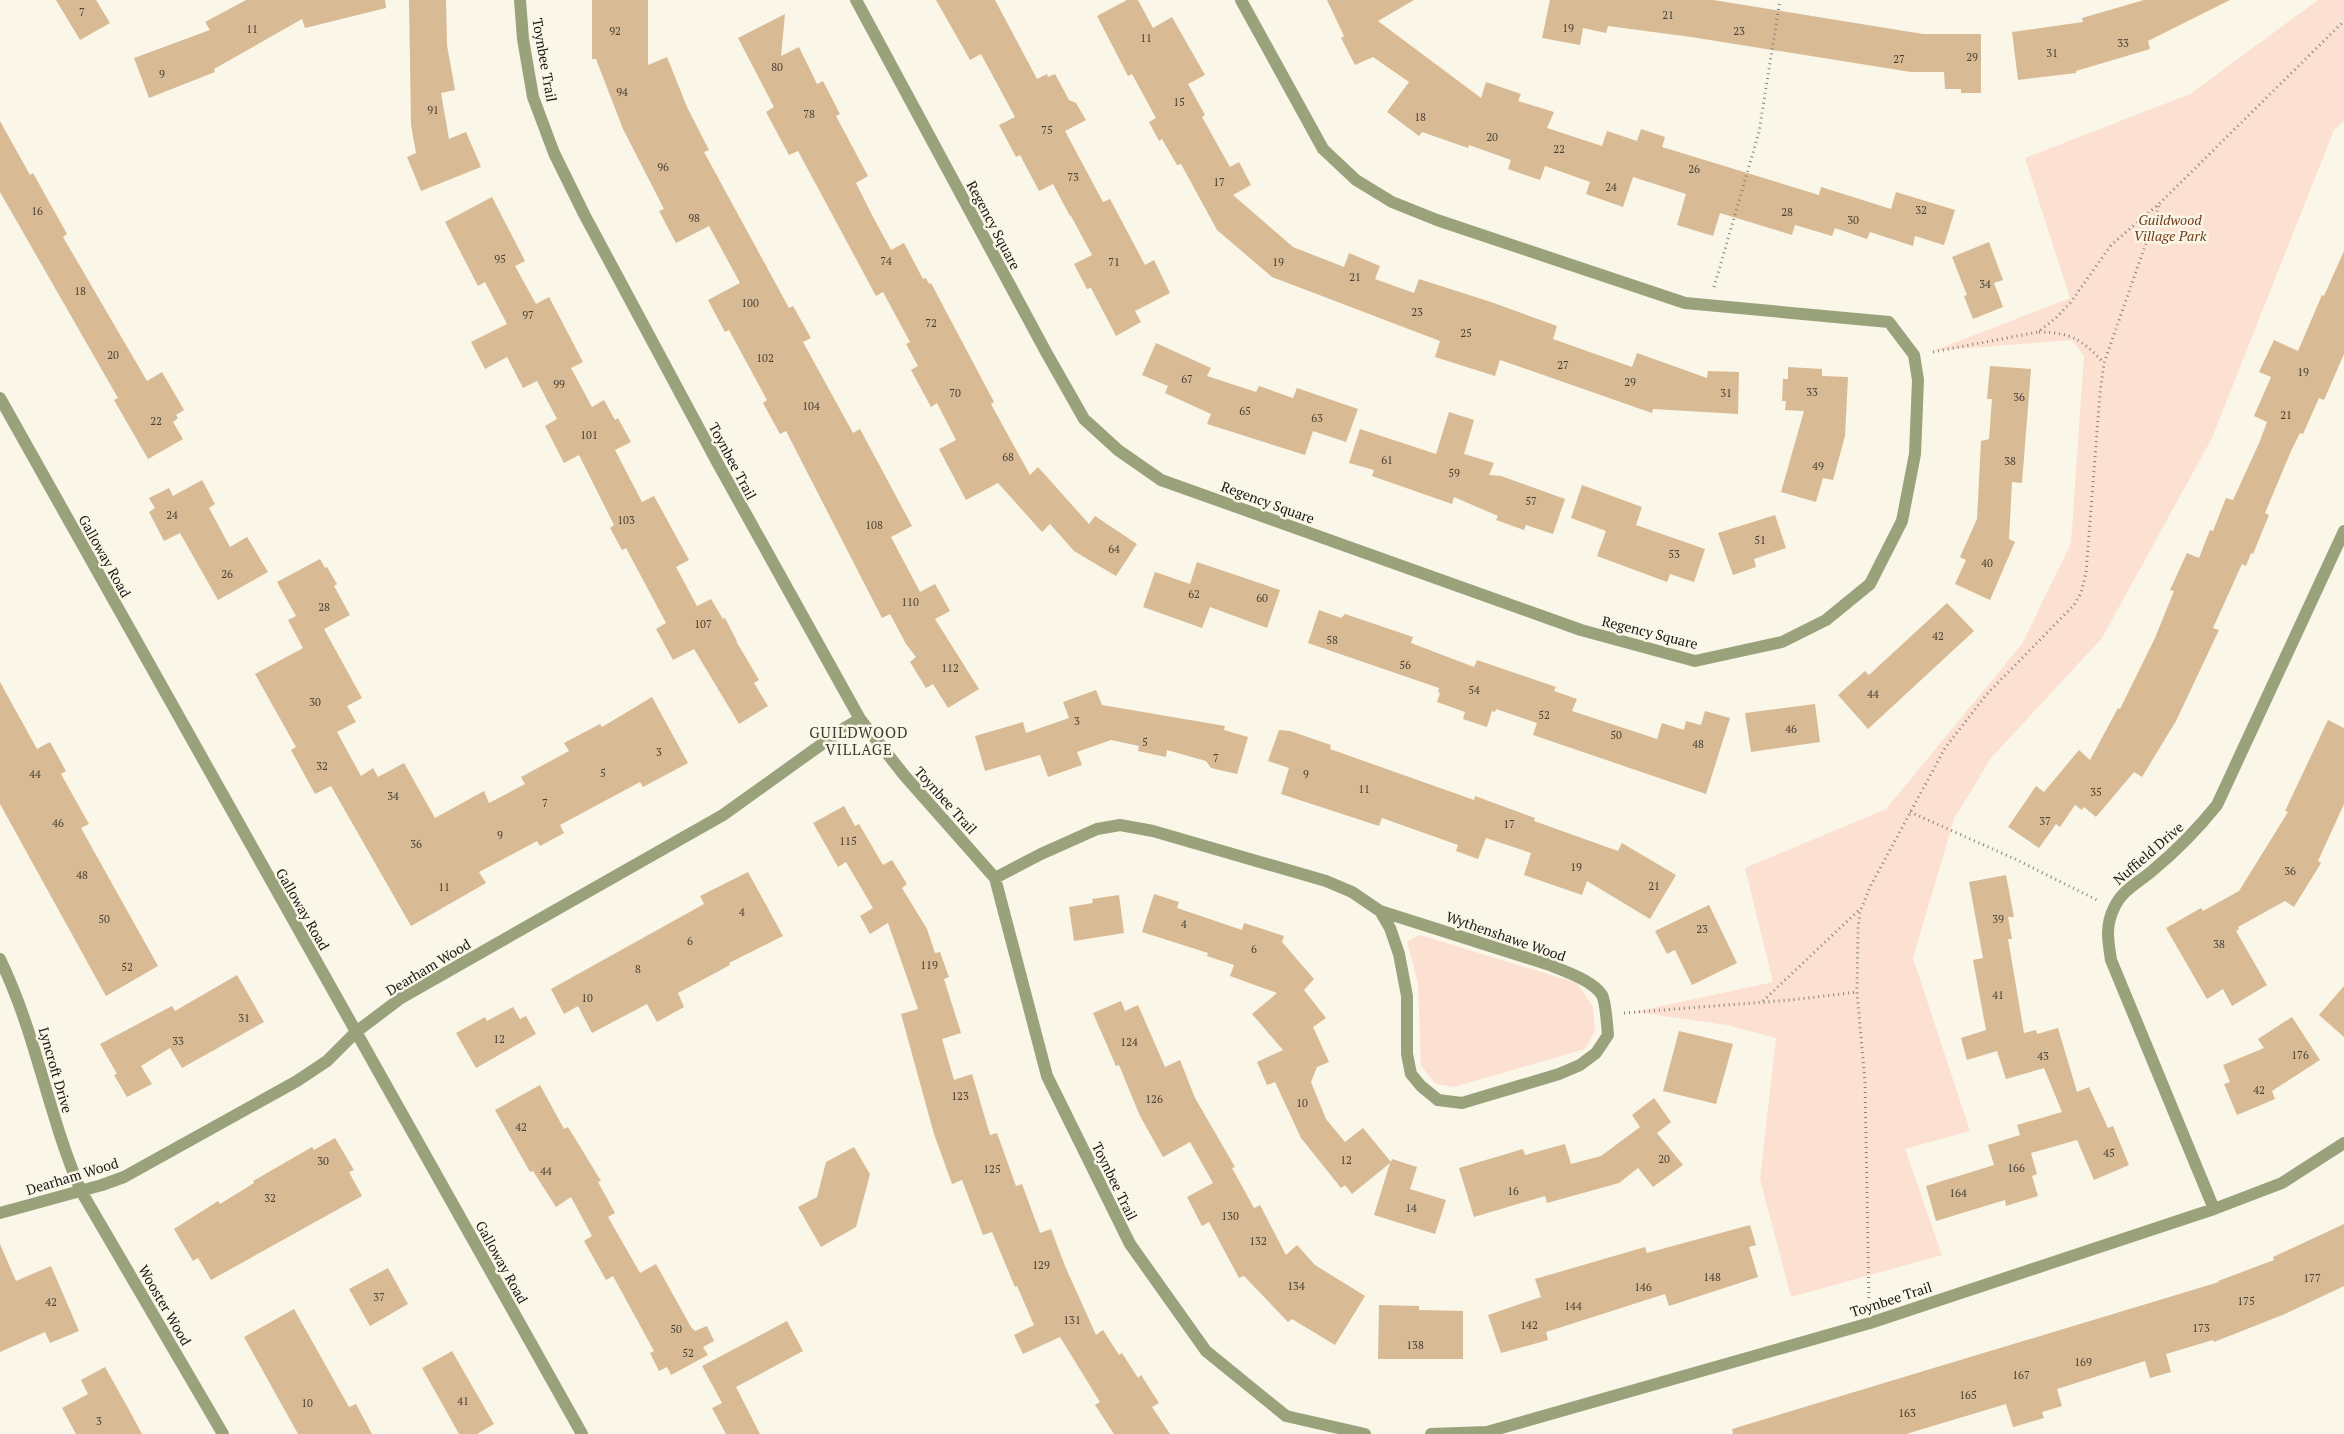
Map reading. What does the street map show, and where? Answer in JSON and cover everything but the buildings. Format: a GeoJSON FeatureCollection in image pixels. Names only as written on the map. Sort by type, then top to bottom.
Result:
{"type":"FeatureCollection","features":[{"type":"Feature","properties":{"kind":"street","name":"Toynbee Trail"},"geometry":{"type":"LineString","coordinates":[[520,0],[523,39],[533,97],[554,153],[597,239],[717,462],[860,719],[904,775],[995,878],[1047,1076],[1130,1244],[1206,1351],[1286,1416],[1365,1434]]}},
{"type":"Feature","properties":{"kind":"street","name":"Regency Square"},"geometry":{"type":"LineString","coordinates":[[856,0],[1046,352],[1084,418],[1118,450],[1161,480],[1581,630],[1695,661],[1782,642],[1826,620],[1870,584],[1902,522],[1915,454],[1918,380],[1914,355],[1889,322],[1685,303],[1437,220],[1372,191],[1337,164],[1323,149],[1241,0]]}},
{"type":"Feature","properties":{"kind":"street","name":"Galloway Road"},"geometry":{"type":"LineString","coordinates":[[0,398],[242,835],[356,1032],[582,1434]]}},
{"type":"Feature","properties":{"kind":"street","name":"Nuffield Drive"},"geometry":{"type":"LineString","coordinates":[[2214,1209],[2111,960],[2106,933],[2113,908],[2126,890],[2150,873],[2194,833],[2217,805],[2344,531]]}},
{"type":"Feature","properties":{"kind":"street","name":"Dearham Wood"},"geometry":{"type":"LineString","coordinates":[[0,1213],[124,1177],[296,1081],[327,1061],[356,1032],[401,998],[723,815],[843,729],[860,719]]}},
{"type":"Feature","properties":{"kind":"street","name":"Wythenshawe Wood"},"geometry":{"type":"LineString","coordinates":[[995,878],[1041,854],[1097,829],[1120,825],[1152,831],[1326,881],[1352,892],[1380,910],[1550,965],[1588,983],[1602,996],[1608,1035],[1596,1053],[1580,1065],[1558,1074],[1462,1103],[1438,1100],[1420,1086],[1411,1074],[1407,1054],[1407,996],[1399,954],[1390,928],[1380,910]]}},
{"type":"Feature","properties":{"kind":"street","name":"Lyncroft Drive"},"geometry":{"type":"LineString","coordinates":[[0,959],[16,992],[65,1154],[80,1191]]}},
{"type":"Feature","properties":{"kind":"street","name":"Toynbee Trail"},"geometry":{"type":"LineString","coordinates":[[1431,1434],[1487,1432],[1870,1323],[2214,1209],[2282,1182],[2344,1143]]}},
{"type":"Feature","properties":{"kind":"street","name":"Wooster Wood"},"geometry":{"type":"LineString","coordinates":[[80,1191],[223,1434]]}},
{"type":"Feature","properties":{"kind":"path"},"geometry":{"type":"LineString","coordinates":[[1709,305],[1759,132],[1780,0]]}},
{"type":"Feature","properties":{"kind":"path"},"geometry":{"type":"LineString","coordinates":[[2038,332],[2068,306],[2111,245],[2160,203],[2344,21]]}},
{"type":"Feature","properties":{"kind":"path"},"geometry":{"type":"LineString","coordinates":[[1870,1323],[1865,1082],[1857,992],[1858,927],[1862,907],[1938,758],[1987,694],[2065,616],[2081,593],[2086,573],[2104,363],[2160,203]]}},
{"type":"Feature","properties":{"kind":"path"},"geometry":{"type":"LineString","coordinates":[[1914,355],[2038,332],[2065,333],[2088,346],[2104,363]]}},
{"type":"Feature","properties":{"kind":"path"},"geometry":{"type":"LineString","coordinates":[[1910,812],[2015,859],[2113,908]]}},
{"type":"Feature","properties":{"kind":"path"},"geometry":{"type":"LineString","coordinates":[[1763,1001],[1862,907]]}},
{"type":"Feature","properties":{"kind":"path"},"geometry":{"type":"LineString","coordinates":[[1606,1014],[1857,992]]}},
{"type":"Feature","properties":{"kind":"green space","name":"Guildwood Village Park"},"geometry":{"type":"Polygon","coordinates":[[[2318,0],[2344,0],[2344,121],[2334,130],[2212,438],[2102,638],[1991,758],[1954,819],[1913,958],[1970,1131],[1905,1149],[1942,1255],[1791,1297],[1760,1179],[1776,1038],[1727,1025],[1634,1012],[1773,982],[1745,868],[1886,809],[2022,644],[2071,543],[2084,356],[2072,340],[1933,351],[2070,298],[2025,158],[2190,94],[2318,0]]]}},
{"type":"Feature","properties":{"kind":"green space"},"geometry":{"type":"Polygon","coordinates":[[[1420,935],[1577,983],[1593,1007],[1595,1031],[1585,1049],[1454,1087],[1436,1084],[1421,1066],[1418,983],[1407,942],[1420,935]]]}},
{"type":"Feature","properties":{"kind":"district","name":"GUILDWOOD VILLAGE"},"geometry":{"type":"Point","coordinates":[859,740]}}]}
